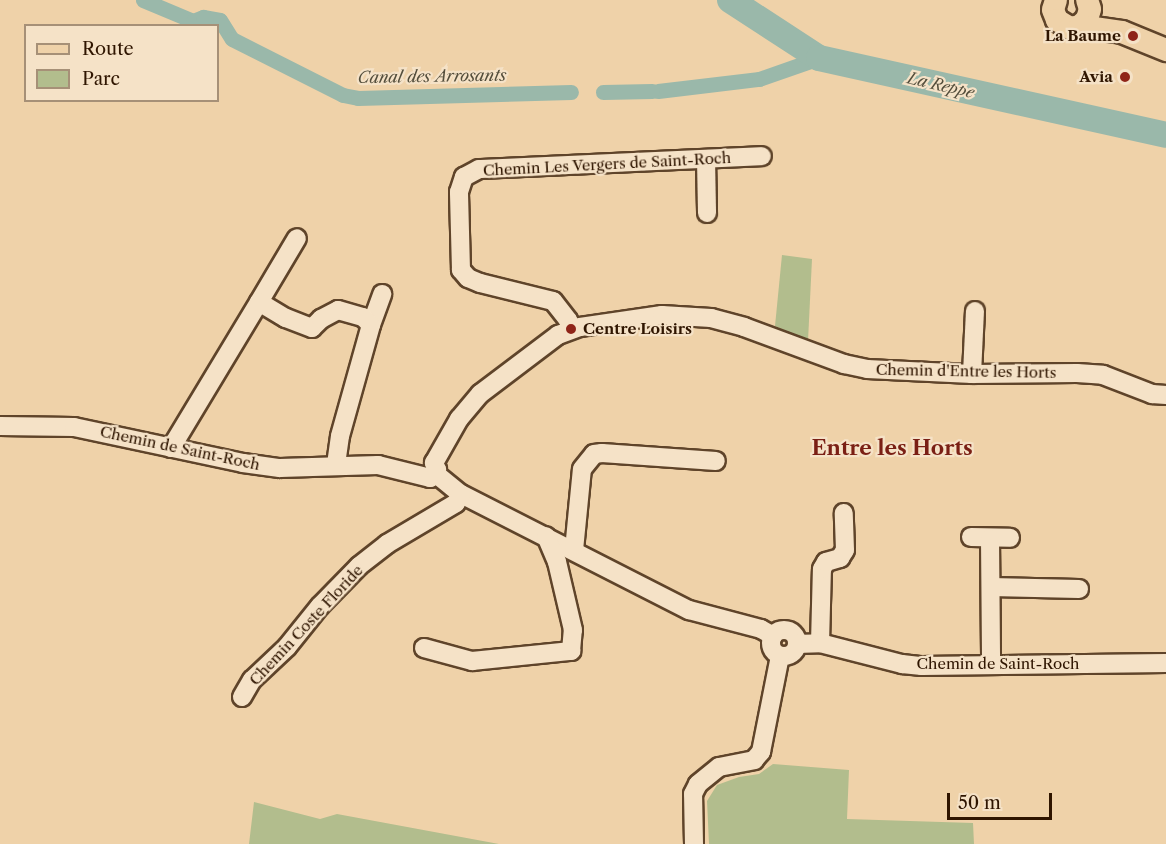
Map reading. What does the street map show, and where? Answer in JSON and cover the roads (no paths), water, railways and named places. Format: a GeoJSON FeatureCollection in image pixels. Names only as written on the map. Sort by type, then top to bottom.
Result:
{"type":"FeatureCollection","features":[{"type":"Feature","properties":{"kind":"main road"},"geometry":{"type":"LineString","coordinates":[[1050,3],[1060,24],[1070,28],[1086,12],[1122,32],[1166,50]]}},
{"type":"Feature","properties":{"kind":"street","name":"Chemin Les Vergers de Saint-Roch"},"geometry":{"type":"LineString","coordinates":[[571,329],[568,320],[553,301],[480,283],[468,278],[461,270],[459,192],[464,177],[478,169],[762,156]]}},
{"type":"Feature","properties":{"kind":"street"},"geometry":{"type":"LineString","coordinates":[[706,159],[707,213]]}},
{"type":"Feature","properties":{"kind":"street"},"geometry":{"type":"LineString","coordinates":[[171,448],[297,238]]}},
{"type":"Feature","properties":{"kind":"street"},"geometry":{"type":"LineString","coordinates":[[336,466],[340,436],[382,294]]}},
{"type":"Feature","properties":{"kind":"street"},"geometry":{"type":"LineString","coordinates":[[259,302],[286,318],[312,328],[321,319],[338,310],[363,317],[371,325]]}},
{"type":"Feature","properties":{"kind":"street"},"geometry":{"type":"LineString","coordinates":[[972,374],[975,310]]}},
{"type":"Feature","properties":{"kind":"street","name":"Chemin d'Entre les Horts"},"geometry":{"type":"LineString","coordinates":[[428,470],[459,419],[480,394],[540,348],[571,329],[662,315],[711,318],[744,327],[844,364],[875,369],[972,374],[1103,375],[1152,394],[1166,395]]}},
{"type":"Feature","properties":{"kind":"street","name":"Chemin de Saint-Roch"},"geometry":{"type":"LineString","coordinates":[[0,426],[74,427],[261,466],[378,465],[428,470],[461,494],[689,610],[761,629],[773,636]]}},
{"type":"Feature","properties":{"kind":"street"},"geometry":{"type":"LineString","coordinates":[[574,550],[582,468],[594,454],[716,461]]}},
{"type":"Feature","properties":{"kind":"street","name":"Chemin Coste Floride"},"geometry":{"type":"LineString","coordinates":[[242,697],[252,680],[287,647],[320,606],[359,566],[387,544],[456,502],[461,494]]}},
{"type":"Feature","properties":{"kind":"street"},"geometry":{"type":"LineString","coordinates":[[820,643],[822,569],[826,562],[840,558],[845,550],[844,513]]}},
{"type":"Feature","properties":{"kind":"street"},"geometry":{"type":"LineString","coordinates":[[424,648],[472,661],[571,651],[573,630],[557,562],[546,536]]}},
{"type":"Feature","properties":{"kind":"street"},"geometry":{"type":"LineString","coordinates":[[971,537],[1010,538]]}},
{"type":"Feature","properties":{"kind":"street"},"geometry":{"type":"LineString","coordinates":[[990,538],[991,664]]}},
{"type":"Feature","properties":{"kind":"street"},"geometry":{"type":"LineString","coordinates":[[991,587],[1079,589]]}},
{"type":"Feature","properties":{"kind":"street"},"geometry":{"type":"LineString","coordinates":[[785,630],[795,637],[797,644],[789,656],[780,656],[771,648],[773,636],[785,630]]}},
{"type":"Feature","properties":{"kind":"street","name":"Chemin de Saint-Roch"},"geometry":{"type":"LineString","coordinates":[[797,644],[820,643],[902,664],[922,666],[1166,663]]}},
{"type":"Feature","properties":{"kind":"street"},"geometry":{"type":"LineString","coordinates":[[694,844],[693,794],[698,784],[719,767],[754,760],[761,752],[780,656]]}},
{"type":"Feature","properties":{"kind":"waterway","name":"Canal des Arrosants"},"geometry":{"type":"LineString","coordinates":[[143,0],[193,21],[203,17],[220,20],[232,39],[343,95],[358,98],[571,92]]}},
{"type":"Feature","properties":{"kind":"waterway","name":"La Reppe"},"geometry":{"type":"LineString","coordinates":[[730,0],[819,58],[1166,135]]}},
{"type":"Feature","properties":{"kind":"waterway","name":"Canal des Arrosants"},"geometry":{"type":"LineString","coordinates":[[658,91],[759,79],[819,58]]}},
{"type":"Feature","properties":{"kind":"waterway","name":"Canal des Arrosants"},"geometry":{"type":"LineString","coordinates":[[603,92],[652,91]]}},
{"type":"Feature","properties":{"kind":"place","name":"La Baume"},"geometry":{"type":"Point","coordinates":[1133,36]}},
{"type":"Feature","properties":{"kind":"place","name":"Avia"},"geometry":{"type":"Point","coordinates":[1125,77]}},
{"type":"Feature","properties":{"kind":"place","name":"Centre Loisirs"},"geometry":{"type":"Point","coordinates":[571,329]}},
{"type":"Feature","properties":{"kind":"district","name":"Entre les Horts"},"geometry":{"type":"Point","coordinates":[892,448]}}]}
